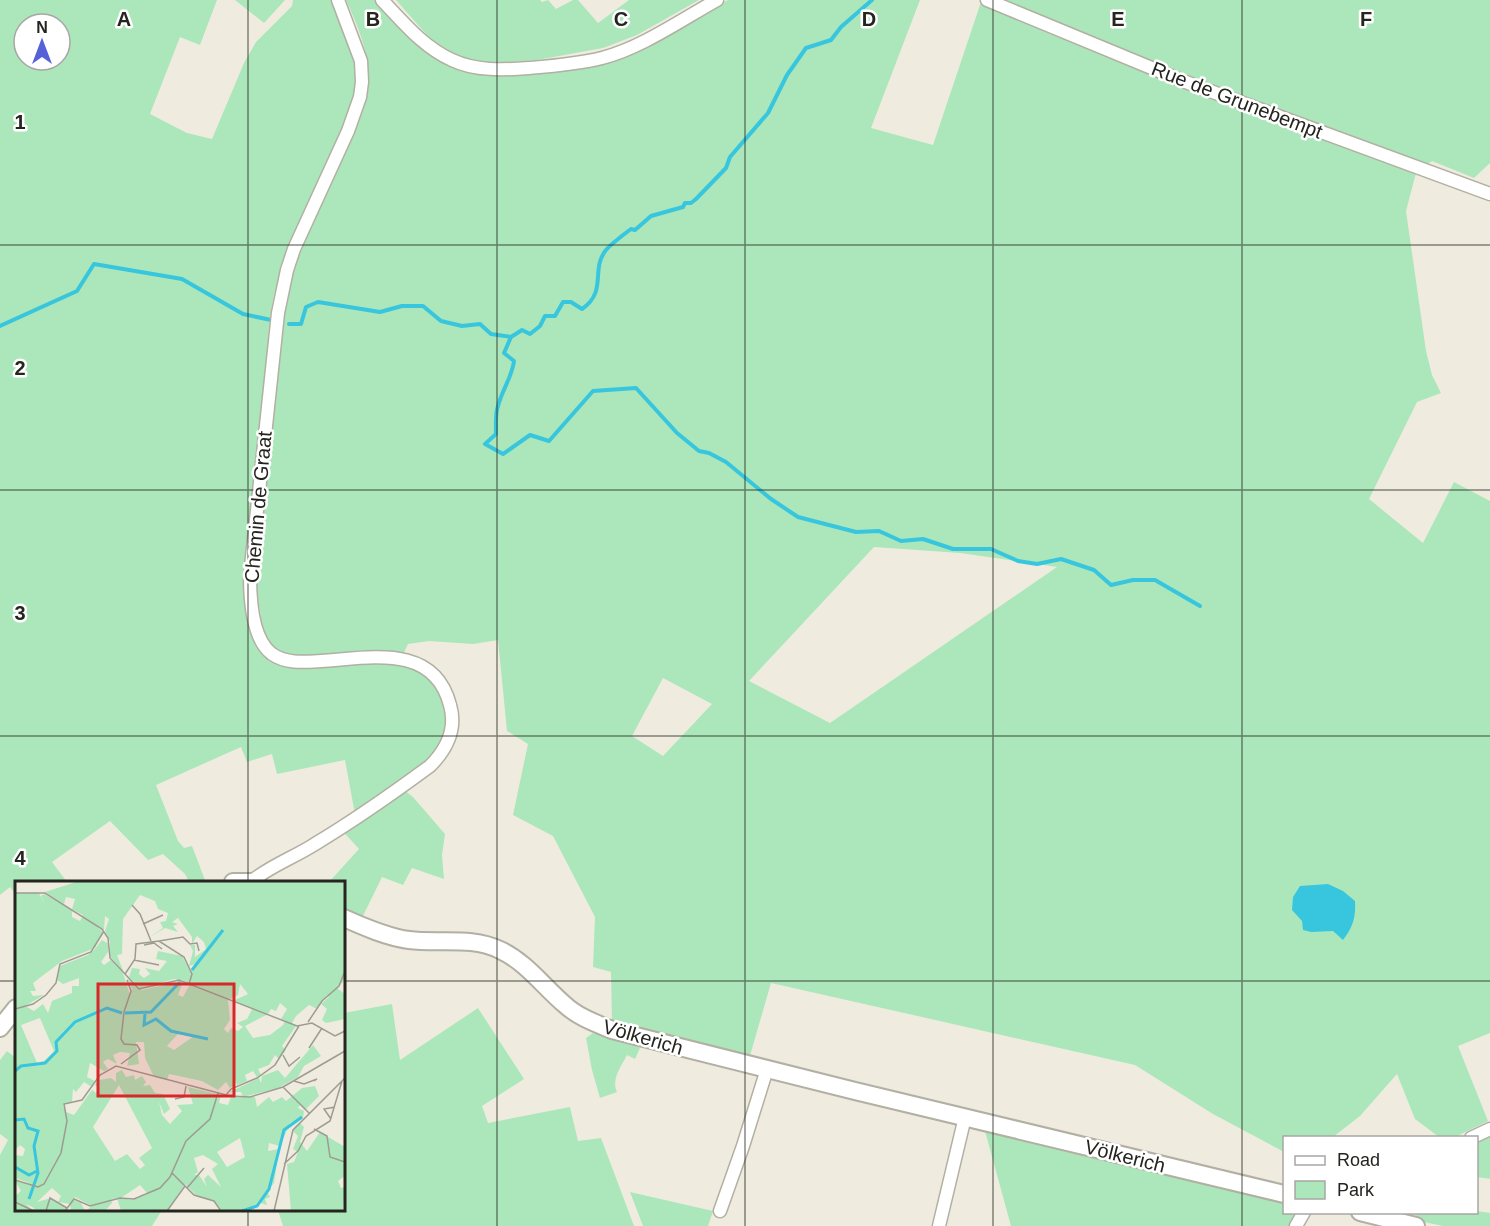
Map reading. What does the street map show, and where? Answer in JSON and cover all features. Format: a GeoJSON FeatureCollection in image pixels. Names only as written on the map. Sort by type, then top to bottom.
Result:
{"type":"FeatureCollection","features":[{"type":"Feature","properties":{"kind":"main road","name":"Völkerich"},"geometry":{"type":"LineString","coordinates":[[345,918],[408,940],[460,941],[488,945],[518,962],[579,1016],[612,1030],[1283,1194]]}},
{"type":"Feature","properties":{"kind":"main road"},"geometry":{"type":"LineString","coordinates":[[0,1028],[15,1009]]}},
{"type":"Feature","properties":{"kind":"main road"},"geometry":{"type":"LineString","coordinates":[[1372,1214],[1407,1220]]}},
{"type":"Feature","properties":{"kind":"street","name":"Chemin de Graat"},"geometry":{"type":"LineString","coordinates":[[255,881],[260,874],[297,856],[342,828],[430,766],[441,755],[449,740],[453,724],[448,694],[426,667],[399,657],[302,663],[286,660],[267,649],[252,610],[250,576],[278,313],[294,249],[348,130],[360,97],[361,61],[338,0]]}},
{"type":"Feature","properties":{"kind":"street"},"geometry":{"type":"LineString","coordinates":[[382,0],[410,31],[433,49],[460,63],[498,69],[578,63],[604,58],[663,30],[717,0]]}},
{"type":"Feature","properties":{"kind":"street","name":"Rue de Grunebempt"},"geometry":{"type":"LineString","coordinates":[[991,1],[1183,81],[1490,194]]}},
{"type":"Feature","properties":{"kind":"street"},"geometry":{"type":"LineString","coordinates":[[720,1211],[743,1146],[766,1069]]}},
{"type":"Feature","properties":{"kind":"street"},"geometry":{"type":"LineString","coordinates":[[939,1226],[965,1117]]}},
{"type":"Feature","properties":{"kind":"street"},"geometry":{"type":"LineString","coordinates":[[1473,1136],[1490,1129]]}},
{"type":"Feature","properties":{"kind":"green space"},"geometry":{"type":"Polygon","coordinates":[[[0,0],[217,0],[200,45],[180,37],[150,114],[187,133],[212,139],[244,63],[256,42],[292,6],[293,0],[331,0],[345,30],[355,61],[356,72],[351,107],[291,245],[280,273],[272,306],[251,622],[261,618],[255,580],[284,307],[307,232],[358,121],[368,90],[365,48],[346,0],[378,0],[414,40],[442,63],[459,70],[477,73],[512,74],[584,69],[627,56],[728,0],[920,0],[871,128],[933,145],[981,2],[1052,35],[999,0],[1490,0],[1490,163],[1474,178],[1432,161],[1416,173],[1406,211],[1426,351],[1432,375],[1441,393],[1417,402],[1369,499],[1423,543],[1454,482],[1490,501],[1490,1033],[1458,1046],[1488,1121],[1457,1136],[1438,1136],[1415,1119],[1397,1074],[1360,1116],[1334,1136],[1283,1136],[1283,1151],[1213,1114],[1135,1065],[771,983],[749,1059],[612,1024],[611,972],[593,967],[595,917],[553,836],[513,815],[528,744],[507,731],[498,640],[473,644],[429,641],[408,644],[398,665],[419,672],[434,685],[444,702],[445,724],[441,741],[436,749],[421,766],[396,784],[413,797],[445,834],[442,855],[444,879],[412,868],[403,885],[382,877],[359,924],[345,918],[345,881],[330,881],[359,849],[338,826],[355,814],[345,760],[277,774],[272,754],[247,762],[241,747],[156,785],[178,841],[184,848],[192,846],[205,880],[188,881],[185,874],[163,854],[148,860],[110,821],[52,862],[66,881],[15,881],[15,894],[10,887],[0,895],[0,0]],[[874,547],[749,681],[830,723],[1057,567],[960,553],[874,547]],[[663,678],[632,736],[663,756],[712,704],[663,678]]]}},
{"type":"Feature","properties":{"kind":"green space"},"geometry":{"type":"Polygon","coordinates":[[[235,0],[285,0],[264,23],[235,0]]]}},
{"type":"Feature","properties":{"kind":"green space"},"geometry":{"type":"Polygon","coordinates":[[[396,0],[540,0],[542,2],[548,0],[556,9],[573,0],[578,0],[598,23],[629,0],[699,0],[637,35],[603,48],[537,60],[498,63],[472,61],[432,41],[396,0]]]}},
{"type":"Feature","properties":{"kind":"green space"},"geometry":{"type":"Polygon","coordinates":[[[392,1004],[400,1060],[478,1008],[524,1079],[482,1106],[488,1123],[570,1107],[578,1141],[601,1138],[634,1226],[283,1226],[278,1211],[345,1211],[345,1013],[392,1004]]]}},
{"type":"Feature","properties":{"kind":"green space"},"geometry":{"type":"Polygon","coordinates":[[[593,1033],[634,1044],[640,1048],[635,1059],[627,1055],[616,1078],[617,1092],[600,1098],[586,1038],[593,1033]]]}},
{"type":"Feature","properties":{"kind":"green space"},"geometry":{"type":"Polygon","coordinates":[[[7,1051],[15,1057],[15,1211],[161,1211],[152,1226],[0,1226],[0,1155],[8,1140],[0,1134],[0,1060],[7,1051]]]}},
{"type":"Feature","properties":{"kind":"green space"},"geometry":{"type":"Polygon","coordinates":[[[985,1131],[1283,1202],[1283,1214],[1298,1214],[1292,1226],[1011,1226],[985,1131]]]}},
{"type":"Feature","properties":{"kind":"green space"},"geometry":{"type":"Polygon","coordinates":[[[1490,1135],[1490,1179],[1478,1177],[1478,1140],[1490,1135]]]}},
{"type":"Feature","properties":{"kind":"green space"},"geometry":{"type":"Polygon","coordinates":[[[630,1192],[713,1211],[708,1226],[643,1226],[630,1192]]]}},
{"type":"Feature","properties":{"kind":"green space"},"geometry":{"type":"Polygon","coordinates":[[[1478,1211],[1490,1213],[1490,1226],[1443,1226],[1419,1221],[1416,1214],[1478,1214],[1478,1211]]]}},
{"type":"Feature","properties":{"kind":"water"},"geometry":{"type":"Polygon","coordinates":[[[1328,884],[1343,891],[1355,901],[1353,922],[1343,940],[1333,931],[1303,930],[1302,921],[1292,910],[1293,897],[1300,886],[1328,884]]]}},
{"type":"Feature","properties":{"kind":"waterway"},"geometry":{"type":"LineString","coordinates":[[289,324],[301,324],[306,307],[318,302],[380,312],[402,306],[423,306],[441,321],[462,326],[480,324],[491,334],[511,337],[522,330],[530,334],[540,326],[545,316],[555,316],[563,302],[571,302],[582,309],[590,302],[597,288],[599,265],[608,247],[631,229],[635,230],[651,216],[683,207],[685,203],[691,203],[696,199],[726,168],[730,157],[768,113],[787,75],[806,48],[831,40],[841,27],[872,0]]}},
{"type":"Feature","properties":{"kind":"waterway"},"geometry":{"type":"LineString","coordinates":[[0,326],[77,291],[94,264],[182,279],[243,314],[271,320]]}},
{"type":"Feature","properties":{"kind":"waterway"},"geometry":{"type":"LineString","coordinates":[[511,337],[504,353],[514,361],[513,367],[497,409],[496,434],[485,444],[503,454],[530,435],[549,441],[593,391],[636,388],[677,433],[699,451],[709,453],[726,462],[771,499],[798,517],[856,532],[879,531],[901,541],[923,539],[953,549],[991,549],[1018,561],[1037,564],[1061,559],[1094,570],[1111,585],[1133,580],[1155,580],[1200,606]]}}]}
